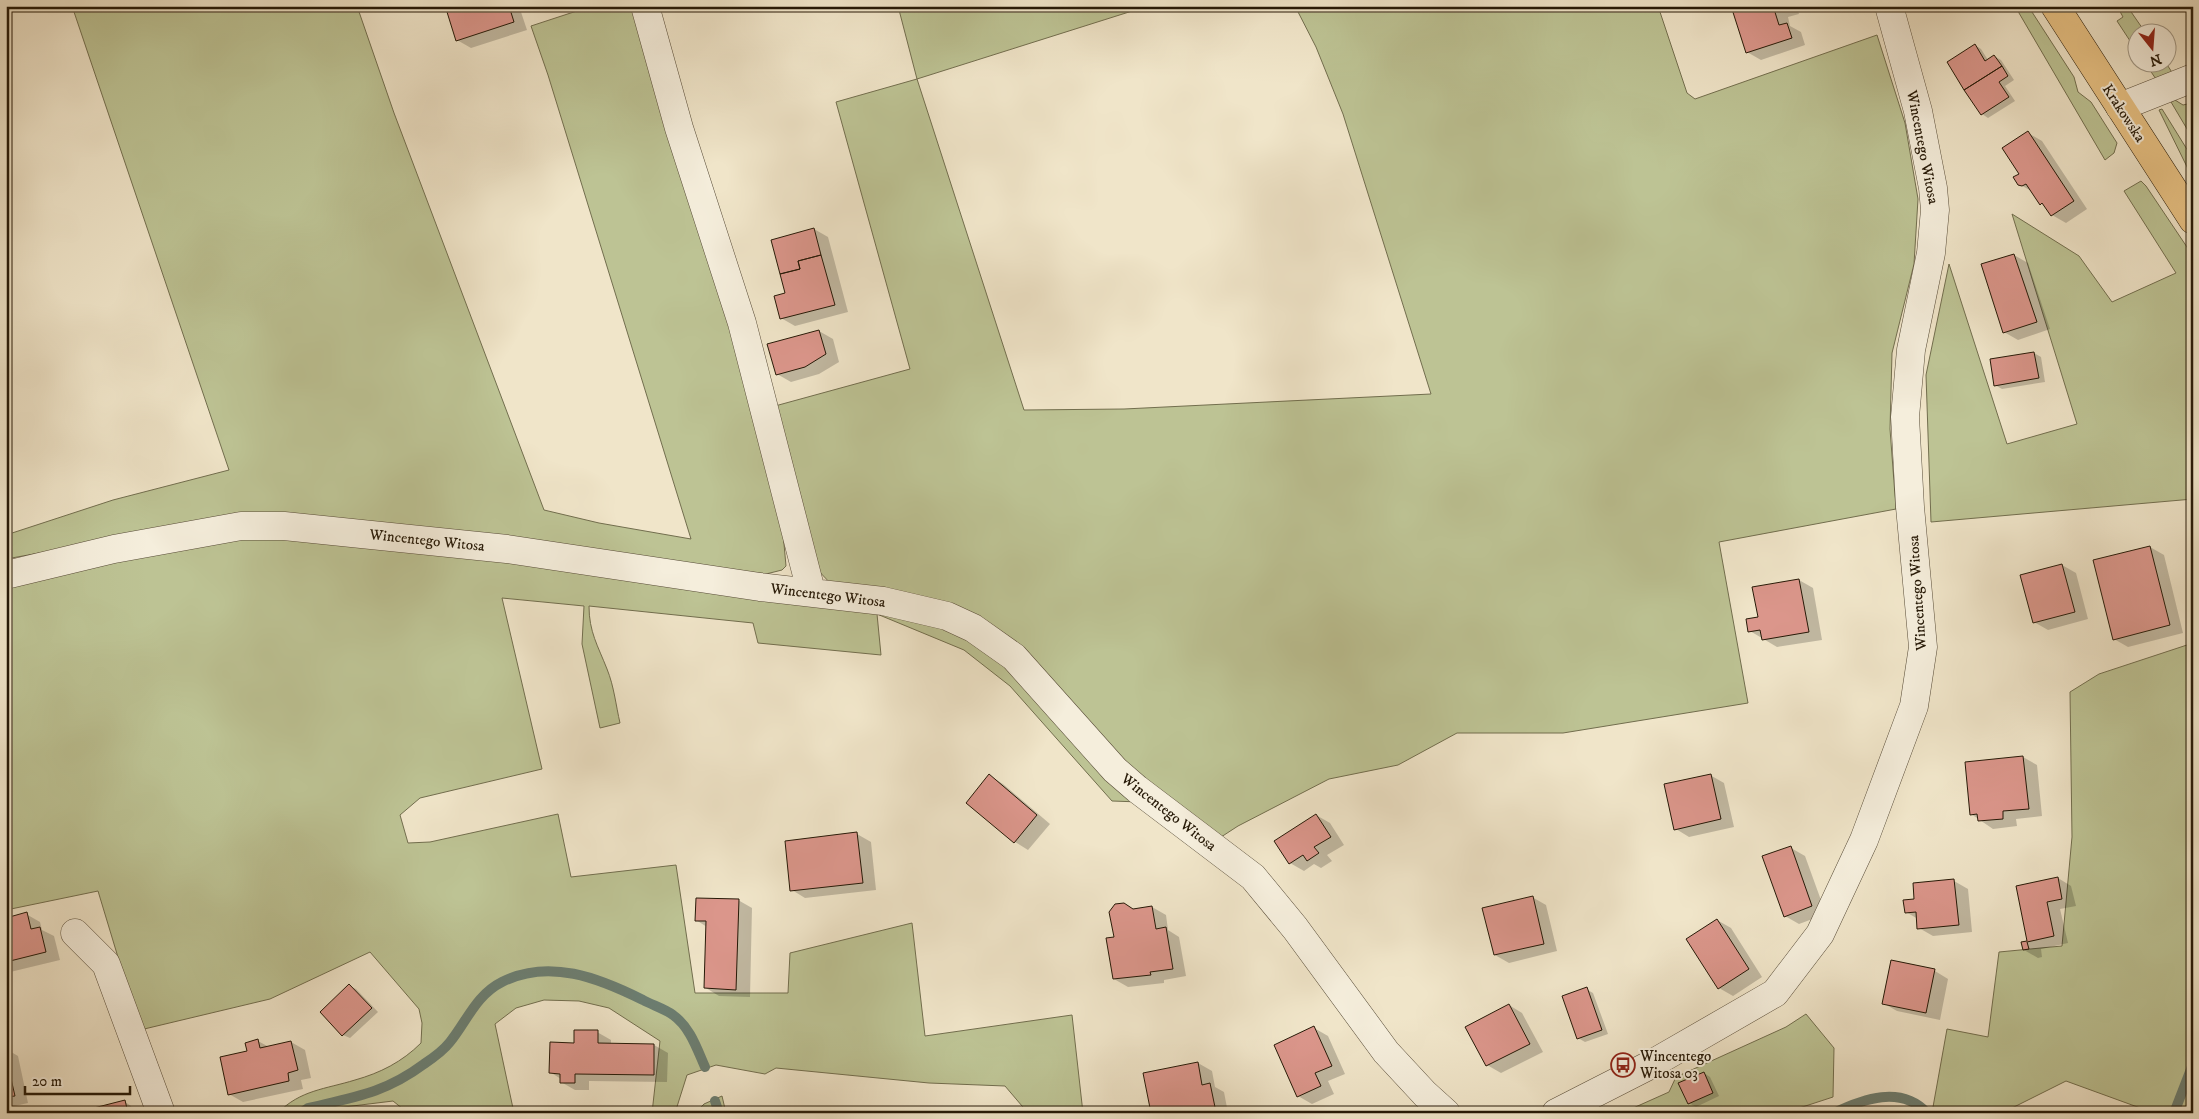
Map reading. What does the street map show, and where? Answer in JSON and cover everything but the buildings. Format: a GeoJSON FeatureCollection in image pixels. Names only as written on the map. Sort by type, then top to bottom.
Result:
{"type":"FeatureCollection","features":[{"type":"Feature","properties":{"kind":"main road","name":"Krakowska"},"geometry":{"type":"LineString","coordinates":[[2055,6],[2193,220]]}},
{"type":"Feature","properties":{"kind":"street"},"geometry":{"type":"LineString","coordinates":[[645,6],[679,128],[742,323],[811,592]]}},
{"type":"Feature","properties":{"kind":"street","name":"Wincentego Witosa"},"geometry":{"type":"LineString","coordinates":[[1565,1111],[1650,1065],[1775,993],[1820,934],[1864,840],[1914,706],[1923,647],[1904,417],[1911,350],[1931,253],[1935,210],[1933,188],[1918,111],[1889,6]]}},
{"type":"Feature","properties":{"kind":"street"},"geometry":{"type":"LineString","coordinates":[[2120,108],[2193,78]]}},
{"type":"Feature","properties":{"kind":"street","name":"Wincentego Witosa"},"geometry":{"type":"LineString","coordinates":[[6,575],[114,549],[241,526],[284,526],[507,549],[760,587],[883,600],[947,616],[974,628],[1014,657],[1115,770],[1137,789],[1253,877],[1295,928],[1386,1052],[1425,1094],[1446,1113]]}},
{"type":"Feature","properties":{"kind":"street"},"geometry":{"type":"LineString","coordinates":[[75,933],[106,964],[161,1113]]}},
{"type":"Feature","properties":{"kind":"green space"},"geometry":{"type":"Polygon","coordinates":[[[72,6],[357,6],[394,113],[544,510],[599,523],[691,539],[548,75],[531,26],[592,6],[636,6],[780,500],[786,566],[782,570],[766,574],[489,539],[117,539],[6,559],[6,535],[113,500],[229,470],[72,6]]]}},
{"type":"Feature","properties":{"kind":"green space"},"geometry":{"type":"Polygon","coordinates":[[[898,6],[1148,6],[917,79],[898,6]]]}},
{"type":"Feature","properties":{"kind":"green space"},"geometry":{"type":"Polygon","coordinates":[[[1295,6],[1658,6],[1687,93],[1695,99],[1877,35],[1905,123],[1918,199],[1914,264],[1892,353],[1890,429],[1896,509],[1719,542],[1748,703],[1563,733],[1457,733],[1398,765],[1329,779],[1238,826],[1218,839],[1145,786],[1024,654],[834,587],[812,564],[775,406],[910,369],[836,102],[917,79],[1024,410],[1124,409],[1431,394],[1343,114],[1316,47],[1295,6]]]}},
{"type":"Feature","properties":{"kind":"green space"},"geometry":{"type":"Polygon","coordinates":[[[2017,6],[2024,6],[2032,12],[2074,77],[2078,92],[2091,102],[2117,143],[2114,153],[2105,160],[2019,13],[2017,6]]]}},
{"type":"Feature","properties":{"kind":"green space"},"geometry":{"type":"Polygon","coordinates":[[[2117,6],[2127,6],[2138,22],[2126,22],[2126,35],[2117,21],[2123,17],[2117,6]]]}},
{"type":"Feature","properties":{"kind":"green space"},"geometry":{"type":"Polygon","coordinates":[[[2151,72],[2172,72],[2175,77],[2158,82],[2151,72]]]}},
{"type":"Feature","properties":{"kind":"green space"},"geometry":{"type":"Polygon","coordinates":[[[2175,100],[2183,105],[2192,103],[2193,105],[2193,139],[2171,102],[2175,100]]]}},
{"type":"Feature","properties":{"kind":"green space"},"geometry":{"type":"Polygon","coordinates":[[[2162,109],[2193,159],[2193,179],[2159,110],[2162,109]]]}},
{"type":"Feature","properties":{"kind":"green space"},"geometry":{"type":"Polygon","coordinates":[[[2141,181],[2193,256],[2193,499],[1931,522],[1926,375],[1949,264],[2007,444],[2077,424],[2012,214],[2079,256],[2112,302],[2176,273],[2124,191],[2141,181]]]}},
{"type":"Feature","properties":{"kind":"green space"},"geometry":{"type":"Polygon","coordinates":[[[277,532],[912,616],[971,639],[996,653],[1140,802],[1112,801],[1010,686],[964,650],[877,614],[881,655],[758,643],[753,623],[589,606],[592,631],[613,689],[620,723],[600,728],[582,644],[584,606],[502,598],[542,769],[420,798],[400,815],[408,843],[430,842],[558,814],[571,877],[676,865],[695,993],[788,993],[790,953],[912,923],[925,1036],[1072,1015],[1083,1113],[1028,1113],[1005,1086],[929,1083],[776,1068],[765,1074],[716,1065],[687,1075],[675,1113],[652,1113],[660,1041],[609,1008],[579,1001],[544,1000],[516,1008],[495,1024],[514,1113],[408,1113],[393,1101],[328,1109],[320,1113],[278,1113],[286,1105],[304,1095],[382,1070],[406,1056],[421,1043],[422,1023],[419,1009],[370,952],[270,999],[140,1030],[98,891],[6,910],[6,584],[38,575],[277,532]]]}},
{"type":"Feature","properties":{"kind":"green space"},"geometry":{"type":"Polygon","coordinates":[[[2193,643],[2193,1113],[2154,1113],[2066,1081],[2002,1113],[1937,1113],[1933,1107],[1947,1029],[1988,1037],[1999,952],[2062,946],[2072,837],[2070,692],[2099,674],[2193,643]]]}},
{"type":"Feature","properties":{"kind":"green space"},"geometry":{"type":"Polygon","coordinates":[[[1806,1014],[1834,1048],[1833,1097],[1784,1113],[1622,1113],[1669,1092],[1676,1077],[1786,1027],[1806,1014]]]}},
{"type":"Feature","properties":{"kind":"green space"},"geometry":{"type":"Polygon","coordinates":[[[722,1096],[726,1113],[695,1113],[704,1104],[722,1096]]]}},
{"type":"Feature","properties":{"kind":"waterway"},"geometry":{"type":"LineString","coordinates":[[301,1113],[308,1108],[383,1088],[410,1074],[434,1057],[450,1042],[479,1001],[493,987],[520,975],[538,972],[556,971],[591,978],[670,1013],[679,1020],[688,1032],[705,1067]]}},
{"type":"Feature","properties":{"kind":"waterway"},"geometry":{"type":"LineString","coordinates":[[2174,1113],[2193,1064]]}},
{"type":"Feature","properties":{"kind":"waterway"},"geometry":{"type":"LineString","coordinates":[[1834,1113],[1857,1103],[1882,1097],[1906,1099],[1917,1104],[1927,1113]]}},
{"type":"Feature","properties":{"kind":"waterway"},"geometry":{"type":"LineString","coordinates":[[715,1101],[719,1113]]}},
{"type":"Feature","properties":{"kind":"place","name":"Wincentego Witosa 03"},"geometry":{"type":"Point","coordinates":[1623,1065]}}]}
